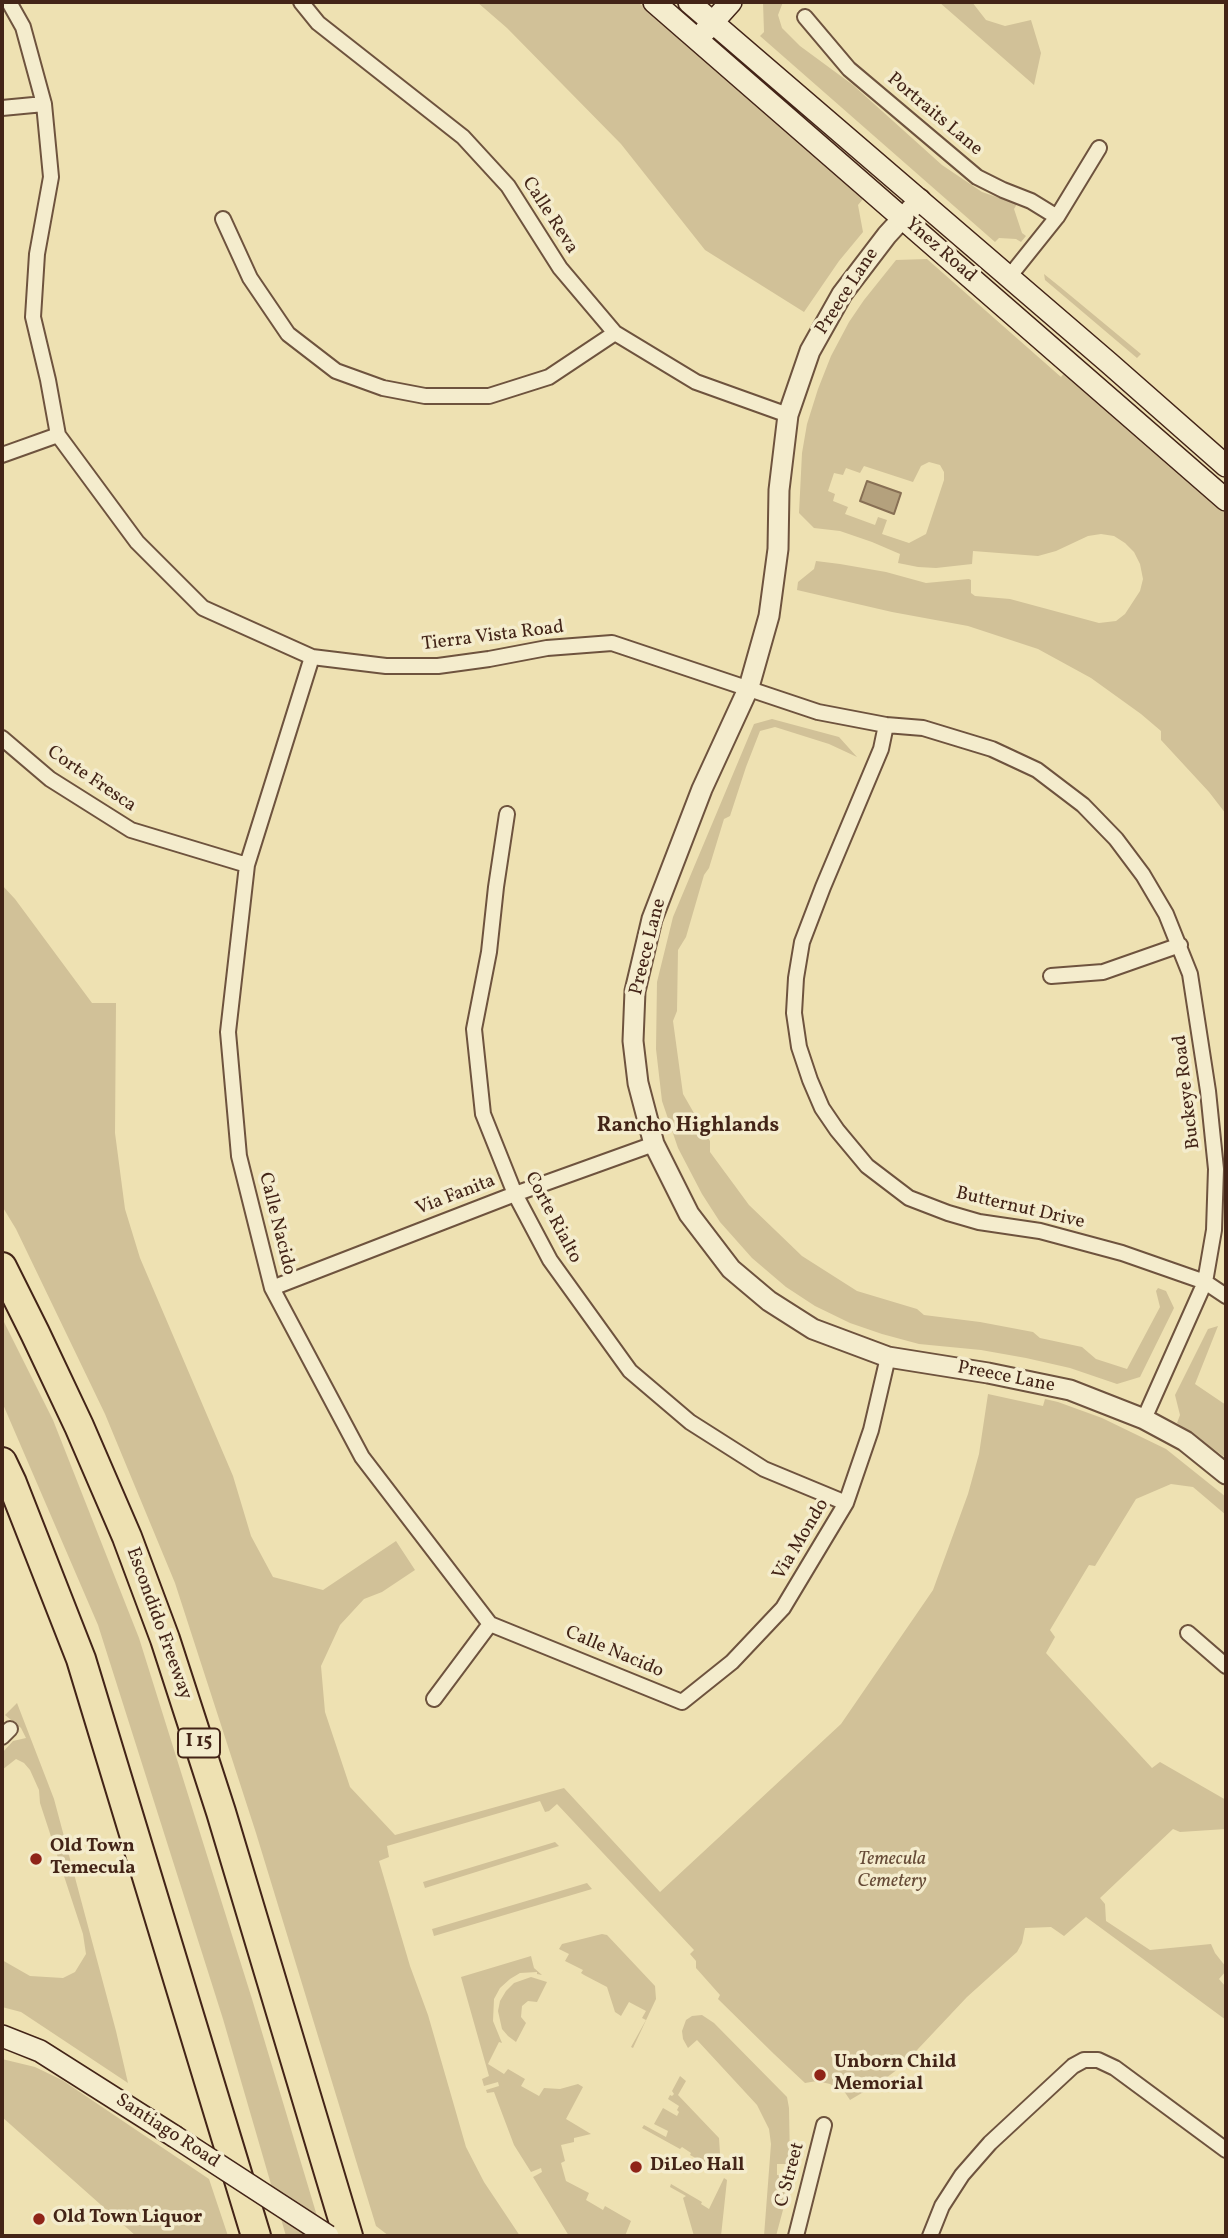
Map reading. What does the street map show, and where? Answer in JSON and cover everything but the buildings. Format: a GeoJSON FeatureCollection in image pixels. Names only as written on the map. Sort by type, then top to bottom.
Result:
{"type":"FeatureCollection","features":[{"type":"Feature","properties":{"kind":"highway","name":"Escondido Freeway"},"geometry":{"type":"LineString","coordinates":[[2,1268],[79,1426],[127,1537],[165,1639],[225,1825],[348,2236]]}},
{"type":"Feature","properties":{"kind":"highway"},"geometry":{"type":"LineString","coordinates":[[2,1462],[81,1659],[256,2236]]}},
{"type":"Feature","properties":{"kind":"main road","name":"Ynez Road"},"geometry":{"type":"LineString","coordinates":[[654,2],[1226,499]]}},
{"type":"Feature","properties":{"kind":"main road","name":"Ynez Road"},"geometry":{"type":"LineString","coordinates":[[689,2],[1226,466]]}},
{"type":"Feature","properties":{"kind":"main road"},"geometry":{"type":"LineString","coordinates":[[697,39],[731,2]]}},
{"type":"Feature","properties":{"kind":"main road","name":"Santiago Road"},"geometry":{"type":"LineString","coordinates":[[2,2036],[40,2051],[328,2236]]}},
{"type":"Feature","properties":{"kind":"street","name":"Tierra Vista Road"},"geometry":{"type":"LineString","coordinates":[[9,2],[23,27],[44,104],[51,177],[37,254],[33,317],[58,435],[137,542],[203,608],[312,657],[386,666],[438,666],[547,648],[612,643],[749,687]]}},
{"type":"Feature","properties":{"kind":"street","name":"Calle Reva"},"geometry":{"type":"LineString","coordinates":[[301,2],[318,23],[463,137],[508,186],[560,268],[615,333],[696,382],[788,415]]}},
{"type":"Feature","properties":{"kind":"street","name":"Portraits Lane"},"geometry":{"type":"LineString","coordinates":[[805,16],[849,69],[976,177],[1031,201],[1058,217]]}},
{"type":"Feature","properties":{"kind":"street"},"geometry":{"type":"LineString","coordinates":[[2,108],[44,104]]}},
{"type":"Feature","properties":{"kind":"street"},"geometry":{"type":"LineString","coordinates":[[1009,276],[1058,217],[1099,148]]}},
{"type":"Feature","properties":{"kind":"street","name":"Preece Lane"},"geometry":{"type":"LineString","coordinates":[[920,199],[887,234],[842,295],[810,351],[788,415],[779,490],[778,549],[769,616],[749,687],[702,789],[652,919],[635,991],[633,1041],[638,1083],[654,1144],[689,1213],[731,1269],[769,1301],[813,1329],[888,1357],[1070,1390],[1144,1419],[1185,1441],[1226,1474]]}},
{"type":"Feature","properties":{"kind":"street"},"geometry":{"type":"LineString","coordinates":[[223,219],[250,278],[288,334],[336,371],[383,388],[425,396],[489,396],[549,377],[615,333]]}},
{"type":"Feature","properties":{"kind":"street"},"geometry":{"type":"LineString","coordinates":[[2,455],[58,435]]}},
{"type":"Feature","properties":{"kind":"street","name":"Calle Nacido"},"geometry":{"type":"LineString","coordinates":[[312,657],[247,865],[228,1032],[239,1156],[272,1288],[362,1457],[490,1624],[682,1702]]}},
{"type":"Feature","properties":{"kind":"street","name":"Buckeye Road"},"geometry":{"type":"LineString","coordinates":[[749,687],[818,712],[886,725],[923,728],[992,748],[1037,770],[1083,805],[1116,839],[1143,875],[1166,914],[1191,974],[1195,999],[1216,1169],[1214,1230],[1205,1282],[1144,1419]]}},
{"type":"Feature","properties":{"kind":"street","name":"Butternut Drive"},"geometry":{"type":"LineString","coordinates":[[886,725],[881,748],[802,942],[794,1013],[799,1047],[822,1108],[867,1166],[909,1198],[979,1222],[1040,1231],[1122,1253],[1205,1282],[1226,1296]]}},
{"type":"Feature","properties":{"kind":"street","name":"Corte Fresca"},"geometry":{"type":"LineString","coordinates":[[2,738],[50,779],[131,830],[247,865]]}},
{"type":"Feature","properties":{"kind":"street","name":"Corte Rialto"},"geometry":{"type":"LineString","coordinates":[[507,814],[489,952],[474,1030],[483,1114],[515,1194],[550,1260],[630,1371],[690,1422],[764,1469],[846,1503]]}},
{"type":"Feature","properties":{"kind":"street"},"geometry":{"type":"LineString","coordinates":[[1051,976],[1103,971],[1180,945]]}},
{"type":"Feature","properties":{"kind":"street","name":"Via Fanita"},"geometry":{"type":"LineString","coordinates":[[272,1288],[515,1194],[654,1144]]}},
{"type":"Feature","properties":{"kind":"street","name":"Via Mondo"},"geometry":{"type":"LineString","coordinates":[[682,1702],[732,1662],[783,1608],[846,1503],[871,1430],[888,1357]]}},
{"type":"Feature","properties":{"kind":"street"},"geometry":{"type":"LineString","coordinates":[[434,1699],[490,1624]]}},
{"type":"Feature","properties":{"kind":"street"},"geometry":{"type":"LineString","coordinates":[[1188,1633],[1226,1666]]}},
{"type":"Feature","properties":{"kind":"street"},"geometry":{"type":"LineString","coordinates":[[930,2236],[942,2206],[962,2175],[990,2143],[1073,2066],[1084,2060],[1098,2060],[1115,2067],[1226,2150]]}},
{"type":"Feature","properties":{"kind":"street","name":"C Street"},"geometry":{"type":"LineString","coordinates":[[796,2236],[824,2125]]}},
{"type":"Feature","properties":{"kind":"green space"},"geometry":{"type":"Polygon","coordinates":[[[477,2],[638,2],[863,199],[858,205],[863,232],[839,261],[804,312],[705,250],[621,144],[507,28],[477,2]]]}},
{"type":"Feature","properties":{"kind":"green space"},"geometry":{"type":"Polygon","coordinates":[[[763,2],[783,2],[778,15],[782,28],[800,46],[853,85],[942,165],[982,192],[1017,204],[1014,209],[1022,233],[1026,236],[1021,242],[999,238],[995,242],[760,36],[764,32],[763,2]]]}},
{"type":"Feature","properties":{"kind":"green space"},"geometry":{"type":"Polygon","coordinates":[[[939,2],[972,2],[986,20],[1005,26],[1031,20],[1041,53],[1034,85],[939,2]]]}},
{"type":"Feature","properties":{"kind":"green space"},"geometry":{"type":"Polygon","coordinates":[[[927,259],[1061,377],[1066,371],[1226,512],[1226,814],[1161,740],[1161,731],[1091,678],[1038,649],[968,626],[797,590],[798,582],[814,569],[816,561],[886,572],[926,583],[969,579],[971,593],[975,596],[1010,599],[1099,623],[1116,621],[1125,614],[1140,591],[1143,579],[1140,564],[1134,552],[1114,536],[1088,536],[1038,556],[973,551],[972,564],[918,567],[898,563],[900,554],[872,542],[840,531],[814,528],[799,513],[802,453],[807,424],[818,389],[849,322],[896,260],[927,259]],[[929,462],[921,466],[913,482],[864,466],[860,473],[846,468],[843,475],[834,473],[828,491],[835,494],[833,501],[848,507],[845,514],[875,525],[878,517],[887,520],[882,534],[909,543],[926,534],[944,480],[940,465],[929,462]]]}},
{"type":"Feature","properties":{"kind":"green space"},"geometry":{"type":"Polygon","coordinates":[[[1044,274],[1141,354],[1137,358],[1045,280],[1044,274]]]}},
{"type":"Feature","properties":{"kind":"green space"},"geometry":{"type":"Polygon","coordinates":[[[772,719],[839,737],[857,757],[829,744],[775,727],[760,731],[730,816],[724,819],[686,937],[678,950],[677,1011],[673,1021],[683,1094],[710,1141],[710,1152],[749,1205],[802,1256],[857,1291],[917,1309],[924,1315],[1033,1332],[1040,1338],[1082,1347],[1096,1359],[1127,1369],[1160,1307],[1156,1291],[1158,1288],[1166,1291],[1174,1308],[1140,1377],[1117,1384],[1070,1368],[981,1350],[919,1344],[850,1323],[815,1306],[786,1287],[752,1258],[720,1222],[702,1194],[678,1148],[662,1101],[656,1049],[657,982],[673,917],[754,724],[772,719]]]}},
{"type":"Feature","properties":{"kind":"green space","name":"Temecula Cemetery"},"geometry":{"type":"Polygon","coordinates":[[[2,885],[92,1003],[116,1003],[115,1133],[125,1209],[140,1258],[233,1476],[251,1536],[273,1577],[323,1590],[396,1541],[415,1570],[382,1592],[364,1599],[340,1625],[321,1666],[325,1712],[350,1787],[395,1835],[564,1788],[660,1892],[841,1724],[933,1590],[968,1494],[979,1454],[988,1394],[1043,1406],[1045,1399],[1102,1418],[1166,1449],[1226,1497],[1226,1515],[1193,1487],[1171,1484],[1136,1499],[1095,1566],[1089,1565],[1050,1630],[1055,1637],[1046,1653],[1152,1768],[1160,1762],[1226,1800],[1226,1829],[1180,1832],[1173,1829],[1100,1898],[1105,1904],[1106,1921],[1150,1950],[1211,1944],[1226,1967],[1219,1979],[1225,1986],[1226,2020],[1086,1917],[1064,1936],[1051,1927],[1025,1928],[1017,1952],[967,1997],[902,2066],[850,2100],[844,2091],[830,2084],[817,2081],[805,2083],[774,2054],[718,1999],[720,1995],[696,1968],[696,1961],[690,1954],[694,1950],[557,1804],[545,1812],[540,1801],[387,1846],[389,1857],[379,1861],[466,2147],[484,2182],[520,2236],[389,2236],[376,2226],[256,1833],[175,1583],[105,1414],[16,1229],[2,1206],[2,885]]]}},
{"type":"Feature","properties":{"kind":"green space"},"geometry":{"type":"Polygon","coordinates":[[[2,1318],[53,1420],[139,1638],[323,2236],[286,2236],[223,2019],[98,1625],[2,1402],[2,1318]]]}},
{"type":"Feature","properties":{"kind":"green space"},"geometry":{"type":"Polygon","coordinates":[[[1218,1326],[1195,1384],[1226,1405],[1226,1458],[1177,1423],[1180,1415],[1175,1395],[1208,1329],[1218,1326]]]}},
{"type":"Feature","properties":{"kind":"green space"},"geometry":{"type":"Polygon","coordinates":[[[17,1703],[54,1799],[128,2083],[21,2012],[2,2007],[2,1960],[30,1976],[63,1978],[75,1972],[86,1954],[83,1934],[40,1803],[39,1790],[30,1770],[16,1759],[2,1770],[2,1753],[13,1741],[26,1738],[21,1728],[5,1715],[17,1703]]]}},
{"type":"Feature","properties":{"kind":"green space"},"geometry":{"type":"Polygon","coordinates":[[[555,1842],[559,1846],[425,1888],[423,1882],[555,1842]]]}},
{"type":"Feature","properties":{"kind":"green space"},"geometry":{"type":"Polygon","coordinates":[[[587,1883],[592,1889],[434,1936],[432,1929],[587,1883]]]}},
{"type":"Feature","properties":{"kind":"green space"},"geometry":{"type":"Polygon","coordinates":[[[607,1935],[655,1986],[656,1999],[633,2048],[631,2047],[646,2020],[642,2018],[646,2011],[629,2002],[621,2016],[615,2012],[607,1987],[565,1961],[569,1954],[559,1949],[562,1944],[607,1935]]]}},
{"type":"Feature","properties":{"kind":"green space"},"geometry":{"type":"Polygon","coordinates":[[[531,1956],[534,1968],[542,1975],[537,1972],[520,1973],[500,1988],[494,1999],[493,2021],[502,2043],[499,2042],[488,2064],[504,2074],[508,2069],[525,2079],[521,2086],[539,2096],[544,2088],[560,2089],[578,2084],[583,2087],[566,2119],[591,2134],[561,2145],[565,2161],[561,2163],[566,2181],[589,2193],[586,2200],[603,2210],[605,2206],[631,2221],[625,2236],[569,2236],[533,2177],[542,2172],[541,2168],[531,2172],[514,2145],[494,2092],[487,2093],[486,2090],[499,2086],[498,2082],[484,2086],[482,2079],[489,2076],[461,1977],[531,1956]]]}},
{"type":"Feature","properties":{"kind":"green space"},"geometry":{"type":"Polygon","coordinates":[[[531,1977],[547,1982],[537,2002],[528,2001],[522,2006],[521,2017],[526,2023],[516,2042],[502,2029],[498,2011],[500,2001],[514,1983],[531,1977]]]}},
{"type":"Feature","properties":{"kind":"green space"},"geometry":{"type":"Polygon","coordinates":[[[702,2015],[714,2023],[787,2097],[790,2164],[777,2164],[777,2175],[790,2175],[791,2180],[776,2236],[764,2236],[771,2144],[769,2129],[757,2105],[697,2040],[688,2048],[682,2031],[686,2020],[702,2015]]]}},
{"type":"Feature","properties":{"kind":"green space"},"geometry":{"type":"Polygon","coordinates":[[[2,2059],[35,2067],[62,2080],[209,2179],[228,2236],[136,2236],[2,2117],[2,2059]]]}},
{"type":"Feature","properties":{"kind":"green space"},"geometry":{"type":"Polygon","coordinates":[[[680,2076],[686,2081],[678,2095],[719,2138],[719,2171],[690,2155],[691,2153],[682,2147],[680,2149],[642,2128],[644,2125],[666,2137],[668,2131],[654,2124],[663,2108],[677,2116],[679,2106],[668,2099],[674,2094],[672,2091],[680,2076]]]}},
{"type":"Feature","properties":{"kind":"green space"},"geometry":{"type":"Polygon","coordinates":[[[724,2178],[727,2180],[721,2236],[694,2236],[683,2198],[686,2196],[670,2187],[671,2184],[709,2209],[724,2178]]]}},
{"type":"Feature","properties":{"kind":"shaded area"},"geometry":{"type":"Polygon","coordinates":[[[867,481],[901,493],[894,514],[860,501],[867,481]]]}},
{"type":"Feature","properties":{"kind":"place","name":"Old Town Temecula"},"geometry":{"type":"Point","coordinates":[36,1859]}},
{"type":"Feature","properties":{"kind":"place","name":"Unborn Child Memorial"},"geometry":{"type":"Point","coordinates":[820,2075]}},
{"type":"Feature","properties":{"kind":"place","name":"DiLeo Hall"},"geometry":{"type":"Point","coordinates":[636,2167]}},
{"type":"Feature","properties":{"kind":"place","name":"Old Town Liquor"},"geometry":{"type":"Point","coordinates":[39,2219]}},
{"type":"Feature","properties":{"kind":"district","name":"Rancho Highlands"},"geometry":{"type":"Point","coordinates":[688,1127]}}]}
